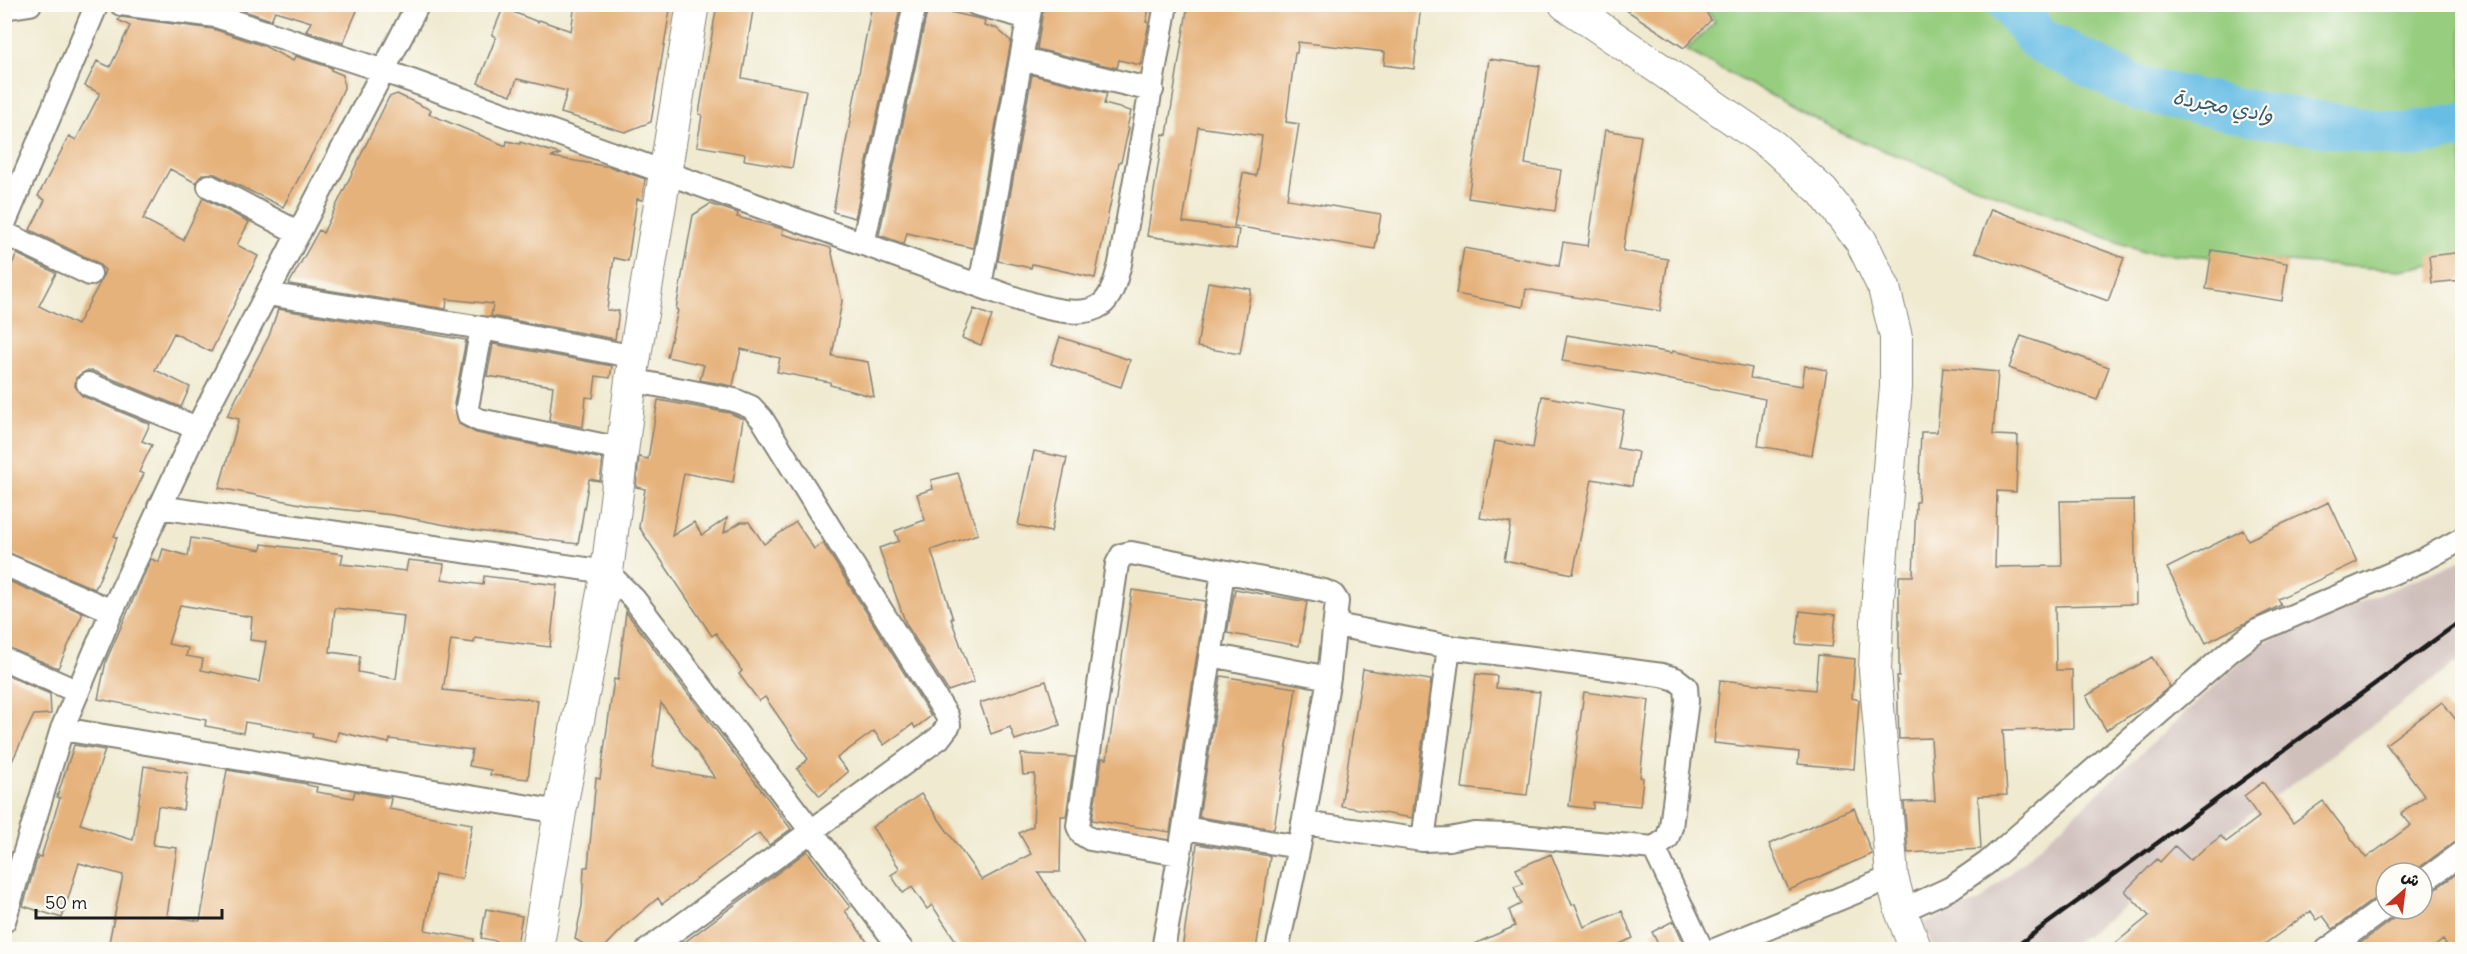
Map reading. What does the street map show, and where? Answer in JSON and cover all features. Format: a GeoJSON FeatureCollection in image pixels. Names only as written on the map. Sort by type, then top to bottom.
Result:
{"type":"FeatureCollection","features":[{"type":"Feature","properties":{"kind":"street"},"geometry":{"type":"LineString","coordinates":[[4,8],[30,4]]}},
{"type":"Feature","properties":{"kind":"street"},"geometry":{"type":"LineString","coordinates":[[4,224],[97,4]]}},
{"type":"Feature","properties":{"kind":"street"},"geometry":{"type":"LineString","coordinates":[[121,4],[219,10],[980,286],[1054,309],[1079,312],[1101,305],[1114,286],[1120,264],[1166,4]]}},
{"type":"Feature","properties":{"kind":"street"},"geometry":{"type":"LineString","coordinates":[[4,921],[62,729],[112,611],[197,428],[418,4]]}},
{"type":"Feature","properties":{"kind":"street"},"geometry":{"type":"LineString","coordinates":[[537,950],[560,812],[606,572],[621,449],[664,171],[693,4]]}},
{"type":"Feature","properties":{"kind":"street"},"geometry":{"type":"LineString","coordinates":[[863,244],[915,4]]}},
{"type":"Feature","properties":{"kind":"street"},"geometry":{"type":"LineString","coordinates":[[977,4],[1030,11],[980,286]]}},
{"type":"Feature","properties":{"kind":"street"},"geometry":{"type":"LineString","coordinates":[[1565,4],[1774,147],[1823,192],[1861,241],[1884,288],[1896,337],[1896,387],[1878,598],[1875,670],[1892,877],[1901,912],[1916,950]]}},
{"type":"Feature","properties":{"kind":"street"},"geometry":{"type":"LineString","coordinates":[[1022,59],[1152,90]]}},
{"type":"Feature","properties":{"kind":"street"},"geometry":{"type":"LineString","coordinates":[[209,186],[299,233]]}},
{"type":"Feature","properties":{"kind":"street"},"geometry":{"type":"LineString","coordinates":[[4,233],[90,274]]}},
{"type":"Feature","properties":{"kind":"street"},"geometry":{"type":"LineString","coordinates":[[267,294],[482,328],[634,369],[751,407],[762,420],[947,716],[949,725],[939,738],[648,950]]}},
{"type":"Feature","properties":{"kind":"street"},"geometry":{"type":"LineString","coordinates":[[482,328],[467,407],[469,415],[479,420],[621,449]]}},
{"type":"Feature","properties":{"kind":"street"},"geometry":{"type":"LineString","coordinates":[[88,384],[197,428]]}},
{"type":"Feature","properties":{"kind":"street"},"geometry":{"type":"LineString","coordinates":[[159,507],[606,572],[634,598],[902,950]]}},
{"type":"Feature","properties":{"kind":"street"},"geometry":{"type":"LineString","coordinates":[[1901,912],[1951,888],[1987,863],[2229,652],[2257,631],[2423,560],[2463,539]]}},
{"type":"Feature","properties":{"kind":"street"},"geometry":{"type":"LineString","coordinates":[[1179,854],[1090,839],[1082,834],[1078,826],[1117,564],[1122,555],[1131,553],[1324,591],[1333,595],[1337,601],[1329,678],[1299,847],[1277,950]]}},
{"type":"Feature","properties":{"kind":"street"},"geometry":{"type":"LineString","coordinates":[[4,564],[112,611]]}},
{"type":"Feature","properties":{"kind":"street"},"geometry":{"type":"LineString","coordinates":[[1163,950],[1223,572]]}},
{"type":"Feature","properties":{"kind":"street"},"geometry":{"type":"LineString","coordinates":[[1303,823],[1423,840],[1449,839],[1475,834],[1509,835],[1654,848],[1667,839],[1671,827],[1687,701],[1686,687],[1676,679],[1662,675],[1449,647],[1336,624]]}},
{"type":"Feature","properties":{"kind":"street"},"geometry":{"type":"LineString","coordinates":[[1423,840],[1449,647]]}},
{"type":"Feature","properties":{"kind":"street"},"geometry":{"type":"LineString","coordinates":[[1210,655],[1329,678]]}},
{"type":"Feature","properties":{"kind":"street"},"geometry":{"type":"LineString","coordinates":[[4,659],[78,692]]}},
{"type":"Feature","properties":{"kind":"street"},"geometry":{"type":"LineString","coordinates":[[62,729],[560,812]]}},
{"type":"Feature","properties":{"kind":"street"},"geometry":{"type":"LineString","coordinates":[[1184,828],[1299,847]]}},
{"type":"Feature","properties":{"kind":"street"},"geometry":{"type":"LineString","coordinates":[[1654,848],[1702,950]]}},
{"type":"Feature","properties":{"kind":"street"},"geometry":{"type":"LineString","coordinates":[[2434,874],[2463,853]]}},
{"type":"Feature","properties":{"kind":"street"},"geometry":{"type":"LineString","coordinates":[[1715,950],[1892,877]]}},
{"type":"Feature","properties":{"kind":"street"},"geometry":{"type":"LineString","coordinates":[[2330,949],[2374,916]]}},
{"type":"Feature","properties":{"kind":"shaded area"},"geometry":{"type":"Polygon","coordinates":[[[2462,560],[2462,659],[2067,949],[1934,949],[1923,923],[1980,901],[2260,644],[2462,560]]]}},
{"type":"Feature","properties":{"kind":"green space"},"geometry":{"type":"Polygon","coordinates":[[[1704,5],[2462,5],[2462,259],[2400,270],[2143,252],[1847,136],[1686,50],[1715,22],[1704,5]]]}},
{"type":"Feature","properties":{"kind":"building"},"geometry":{"type":"Polygon","coordinates":[[[224,4],[360,4],[343,43],[306,31],[311,22],[275,11],[271,20],[224,4]]]}},
{"type":"Feature","properties":{"kind":"building"},"geometry":{"type":"Polygon","coordinates":[[[575,4],[671,4],[651,122],[625,132],[561,113],[567,91],[517,79],[511,95],[478,83],[496,37],[492,35],[503,8],[538,22],[539,20],[571,31],[575,4]]]}},
{"type":"Feature","properties":{"kind":"building"},"geometry":{"type":"Polygon","coordinates":[[[717,4],[754,4],[742,78],[806,90],[792,168],[744,160],[745,154],[697,146],[702,115],[699,114],[717,4]]]}},
{"type":"Feature","properties":{"kind":"building"},"geometry":{"type":"Polygon","coordinates":[[[872,4],[901,4],[855,218],[833,212],[872,4]]]}},
{"type":"Feature","properties":{"kind":"building"},"geometry":{"type":"Polygon","coordinates":[[[1044,4],[1150,4],[1146,22],[1149,23],[1140,65],[1119,60],[1117,68],[1037,49],[1044,4]]]}},
{"type":"Feature","properties":{"kind":"building"},"geometry":{"type":"Polygon","coordinates":[[[1188,4],[1421,4],[1414,69],[1384,65],[1385,52],[1298,42],[1297,53],[1295,53],[1286,122],[1299,124],[1287,199],[1381,214],[1375,249],[1234,226],[1243,173],[1256,176],[1262,136],[1198,127],[1183,222],[1239,230],[1236,249],[1147,236],[1163,134],[1167,135],[1188,4]]]}},
{"type":"Feature","properties":{"kind":"building"},"geometry":{"type":"Polygon","coordinates":[[[1617,4],[1701,4],[1711,20],[1684,48],[1617,4]]]}},
{"type":"Feature","properties":{"kind":"building"},"geometry":{"type":"Polygon","coordinates":[[[928,7],[985,20],[984,26],[996,28],[1011,41],[973,248],[907,233],[904,244],[879,235],[928,7]]]}},
{"type":"Feature","properties":{"kind":"building"},"geometry":{"type":"Polygon","coordinates":[[[120,17],[213,29],[264,46],[293,61],[295,56],[332,68],[331,70],[343,75],[344,88],[325,130],[283,207],[215,174],[202,174],[196,183],[170,169],[143,219],[183,240],[203,198],[249,222],[237,245],[258,256],[211,352],[174,333],[155,370],[190,387],[181,407],[93,371],[86,371],[76,378],[75,386],[82,396],[150,424],[142,441],[152,445],[139,472],[144,474],[114,536],[117,538],[95,589],[4,551],[4,280],[17,254],[56,273],[39,306],[77,325],[102,279],[105,270],[96,262],[30,230],[45,200],[38,196],[69,136],[76,140],[100,93],[85,86],[97,61],[110,67],[130,26],[118,20],[120,17]]]}},
{"type":"Feature","properties":{"kind":"building"},"geometry":{"type":"Polygon","coordinates":[[[1489,59],[1540,66],[1525,164],[1561,170],[1555,211],[1468,198],[1489,59]]]}},
{"type":"Feature","properties":{"kind":"building"},"geometry":{"type":"Polygon","coordinates":[[[1032,75],[1107,93],[1104,104],[1131,111],[1095,278],[1032,264],[1031,268],[998,261],[1032,75]]]}},
{"type":"Feature","properties":{"kind":"building"},"geometry":{"type":"Polygon","coordinates":[[[397,94],[431,110],[429,114],[506,146],[507,141],[520,144],[520,142],[560,154],[552,157],[611,167],[645,179],[642,200],[637,199],[628,261],[614,258],[607,310],[619,311],[615,339],[491,316],[493,304],[447,299],[446,309],[289,284],[319,230],[323,233],[389,97],[397,94]]]}},
{"type":"Feature","properties":{"kind":"building"},"geometry":{"type":"Polygon","coordinates":[[[1605,130],[1641,136],[1623,251],[1668,259],[1660,311],[1526,289],[1523,307],[1456,294],[1464,248],[1559,266],[1563,242],[1588,246],[1605,130]]]}},
{"type":"Feature","properties":{"kind":"building"},"geometry":{"type":"Polygon","coordinates":[[[710,204],[738,213],[737,217],[783,229],[782,234],[831,248],[842,301],[832,356],[868,362],[874,397],[830,385],[830,382],[777,372],[780,358],[741,349],[733,386],[700,380],[704,365],[667,357],[678,310],[676,309],[693,215],[710,204]]]}},
{"type":"Feature","properties":{"kind":"building"},"geometry":{"type":"Polygon","coordinates":[[[1991,209],[2124,258],[2108,301],[1975,252],[1991,209]]]}},
{"type":"Feature","properties":{"kind":"building"},"geometry":{"type":"Polygon","coordinates":[[[2212,250],[2287,263],[2282,301],[2206,289],[2212,250]]]}},
{"type":"Feature","properties":{"kind":"building"},"geometry":{"type":"Polygon","coordinates":[[[2463,252],[2463,280],[2432,283],[2429,256],[2463,252]]]}},
{"type":"Feature","properties":{"kind":"building"},"geometry":{"type":"Polygon","coordinates":[[[1208,282],[1251,289],[1240,354],[1197,347],[1208,282]]]}},
{"type":"Feature","properties":{"kind":"building"},"geometry":{"type":"Polygon","coordinates":[[[278,309],[466,340],[454,404],[459,424],[476,433],[603,459],[600,481],[589,479],[578,544],[478,531],[393,515],[311,506],[219,488],[239,419],[227,416],[269,336],[278,309]]]}},
{"type":"Feature","properties":{"kind":"building"},"geometry":{"type":"Polygon","coordinates":[[[974,309],[992,316],[981,345],[962,338],[974,309]]]}},
{"type":"Feature","properties":{"kind":"building"},"geometry":{"type":"Polygon","coordinates":[[[1567,335],[1672,353],[1672,351],[1752,368],[1750,378],[1802,386],[1805,366],[1827,370],[1812,455],[1758,446],[1765,399],[1647,375],[1562,361],[1567,335]]]}},
{"type":"Feature","properties":{"kind":"building"},"geometry":{"type":"Polygon","coordinates":[[[2021,336],[2109,367],[2097,400],[2009,368],[2021,336]]]}},
{"type":"Feature","properties":{"kind":"building"},"geometry":{"type":"Polygon","coordinates":[[[1060,337],[1130,360],[1121,387],[1051,364],[1060,337]]]}},
{"type":"Feature","properties":{"kind":"building"},"geometry":{"type":"Polygon","coordinates":[[[493,344],[612,366],[610,378],[596,376],[593,398],[586,397],[583,427],[549,420],[553,386],[487,376],[493,344]]]}},
{"type":"Feature","properties":{"kind":"building"},"geometry":{"type":"Polygon","coordinates":[[[1943,367],[1998,372],[1993,435],[2018,436],[2016,492],[1997,491],[1995,567],[2062,566],[2060,501],[2134,500],[2136,604],[2055,606],[2056,670],[2072,670],[2073,728],[2003,730],[2007,795],[1978,796],[1981,849],[1908,853],[1904,802],[1935,801],[1931,738],[1899,739],[1897,676],[1899,676],[1899,576],[1913,576],[1921,432],[1937,432],[1943,367]]]}},
{"type":"Feature","properties":{"kind":"building"},"geometry":{"type":"Polygon","coordinates":[[[1542,396],[1624,411],[1617,448],[1638,452],[1632,486],[1592,479],[1573,574],[1504,560],[1511,523],[1480,518],[1495,441],[1533,448],[1542,396]]]}},
{"type":"Feature","properties":{"kind":"building"},"geometry":{"type":"Polygon","coordinates":[[[658,400],[730,413],[743,419],[733,482],[684,473],[672,536],[694,522],[702,535],[727,518],[724,533],[741,522],[749,522],[764,544],[796,522],[814,549],[823,543],[931,716],[915,728],[913,724],[884,745],[874,731],[837,758],[848,772],[820,796],[797,769],[808,759],[765,697],[759,701],[739,674],[742,671],[716,633],[712,636],[639,527],[645,489],[636,487],[639,457],[648,459],[658,400]]]}},
{"type":"Feature","properties":{"kind":"building"},"geometry":{"type":"Polygon","coordinates":[[[1034,451],[1067,458],[1051,532],[1018,525],[1034,451]]]}},
{"type":"Feature","properties":{"kind":"building"},"geometry":{"type":"Polygon","coordinates":[[[958,473],[978,534],[931,550],[953,619],[951,619],[974,682],[948,691],[906,624],[879,548],[899,541],[895,531],[925,520],[917,494],[933,489],[931,480],[958,473]]]}},
{"type":"Feature","properties":{"kind":"building"},"geometry":{"type":"Polygon","coordinates":[[[2329,502],[2357,562],[2278,599],[2281,605],[2206,643],[2167,568],[2243,530],[2248,540],[2329,502]]]}},
{"type":"Feature","properties":{"kind":"building"},"geometry":{"type":"Polygon","coordinates":[[[191,538],[261,550],[262,544],[343,554],[341,564],[406,571],[408,560],[444,564],[442,579],[483,585],[484,576],[557,585],[550,647],[475,638],[474,643],[451,640],[443,690],[538,700],[528,779],[490,775],[491,770],[469,766],[472,750],[390,739],[389,743],[338,732],[336,742],[312,737],[313,734],[245,722],[243,733],[205,726],[206,720],[98,699],[106,661],[151,559],[159,562],[163,549],[188,556],[191,538]],[[180,605],[168,644],[188,648],[186,656],[203,659],[201,670],[259,682],[266,642],[250,640],[252,617],[180,605]],[[335,608],[330,652],[360,656],[358,672],[396,679],[404,616],[335,608]]]}},
{"type":"Feature","properties":{"kind":"building"},"geometry":{"type":"Polygon","coordinates":[[[4,579],[83,613],[58,668],[4,646],[4,579]]]}},
{"type":"Feature","properties":{"kind":"building"},"geometry":{"type":"Polygon","coordinates":[[[1235,589],[1307,602],[1299,646],[1227,633],[1235,589]]]}},
{"type":"Feature","properties":{"kind":"building"},"geometry":{"type":"Polygon","coordinates":[[[1132,590],[1205,601],[1170,832],[1092,820],[1102,758],[1107,759],[1132,590]]]}},
{"type":"Feature","properties":{"kind":"building"},"geometry":{"type":"Polygon","coordinates":[[[1800,611],[1836,615],[1832,647],[1796,644],[1800,611]]]}},
{"type":"Feature","properties":{"kind":"building"},"geometry":{"type":"Polygon","coordinates":[[[626,612],[791,829],[769,845],[759,833],[662,904],[658,898],[626,925],[602,950],[594,950],[575,939],[582,906],[584,867],[588,867],[596,778],[600,779],[614,679],[618,680],[626,612]],[[661,703],[652,767],[715,778],[661,703]]]}},
{"type":"Feature","properties":{"kind":"building"},"geometry":{"type":"Polygon","coordinates":[[[1818,655],[1855,659],[1852,698],[1859,700],[1854,769],[1798,764],[1799,752],[1714,743],[1720,680],[1815,690],[1818,655]]]}},
{"type":"Feature","properties":{"kind":"building"},"geometry":{"type":"Polygon","coordinates":[[[2152,657],[2170,686],[2149,704],[2106,730],[2086,696],[2152,657]]]}},
{"type":"Feature","properties":{"kind":"building"},"geometry":{"type":"Polygon","coordinates":[[[1363,669],[1431,680],[1412,818],[1341,806],[1363,669]]]}},
{"type":"Feature","properties":{"kind":"building"},"geometry":{"type":"Polygon","coordinates":[[[4,674],[50,694],[51,714],[34,715],[4,778],[4,674]]]}},
{"type":"Feature","properties":{"kind":"building"},"geometry":{"type":"Polygon","coordinates":[[[1476,674],[1497,676],[1496,688],[1540,692],[1527,795],[1462,788],[1476,674]]]}},
{"type":"Feature","properties":{"kind":"building"},"geometry":{"type":"Polygon","coordinates":[[[1221,676],[1296,688],[1274,829],[1199,817],[1221,676]]]}},
{"type":"Feature","properties":{"kind":"building"},"geometry":{"type":"Polygon","coordinates":[[[1046,681],[1060,725],[1015,740],[1010,727],[991,734],[980,703],[1046,681]]]}},
{"type":"Feature","properties":{"kind":"building"},"geometry":{"type":"Polygon","coordinates":[[[1584,692],[1649,700],[1640,777],[1643,778],[1640,806],[1593,802],[1593,809],[1569,806],[1584,692]]]}},
{"type":"Feature","properties":{"kind":"building"},"geometry":{"type":"Polygon","coordinates":[[[2442,702],[2463,729],[2463,840],[2454,842],[2428,861],[2374,861],[2374,899],[2333,929],[2323,916],[2317,920],[2311,911],[2256,950],[2107,950],[2149,916],[2125,891],[2157,859],[2160,862],[2175,846],[2190,860],[2221,836],[2226,842],[2259,817],[2244,796],[2263,782],[2293,823],[2323,801],[2366,858],[2411,825],[2401,813],[2425,796],[2386,744],[2442,702]]]}},
{"type":"Feature","properties":{"kind":"building"},"geometry":{"type":"Polygon","coordinates":[[[74,745],[105,750],[80,824],[133,840],[144,766],[188,773],[183,810],[158,806],[153,845],[177,848],[167,916],[200,921],[227,770],[307,784],[317,787],[316,792],[353,798],[355,791],[391,798],[389,809],[472,824],[462,879],[435,874],[425,930],[474,939],[473,950],[147,950],[109,942],[123,875],[79,863],[62,918],[23,906],[38,856],[41,857],[60,798],[57,797],[74,745]]]}},
{"type":"Feature","properties":{"kind":"building"},"geometry":{"type":"Polygon","coordinates":[[[1021,754],[1075,757],[1066,816],[1061,816],[1060,872],[1038,872],[1088,950],[962,950],[932,905],[927,909],[912,887],[903,893],[891,875],[900,869],[872,827],[921,794],[982,880],[1031,854],[1019,833],[1033,826],[1035,774],[1023,775],[1021,754]]]}},
{"type":"Feature","properties":{"kind":"building"},"geometry":{"type":"Polygon","coordinates":[[[1854,808],[1872,854],[1789,890],[1769,844],[1854,808]]]}},
{"type":"Feature","properties":{"kind":"building"},"geometry":{"type":"Polygon","coordinates":[[[1197,844],[1270,856],[1256,950],[1182,950],[1197,844]]]}},
{"type":"Feature","properties":{"kind":"building"},"geometry":{"type":"Polygon","coordinates":[[[807,851],[850,907],[845,911],[873,950],[674,950],[807,851]]]}},
{"type":"Feature","properties":{"kind":"building"},"geometry":{"type":"Polygon","coordinates":[[[1551,854],[1572,905],[1575,904],[1584,927],[1622,911],[1633,938],[1606,950],[1461,950],[1515,926],[1509,910],[1521,904],[1514,887],[1523,884],[1516,869],[1551,854]]]}},
{"type":"Feature","properties":{"kind":"building"},"geometry":{"type":"Polygon","coordinates":[[[2463,869],[2463,939],[2449,948],[2443,940],[2430,950],[2351,950],[2390,921],[2434,921],[2434,890],[2463,869]]]}},
{"type":"Feature","properties":{"kind":"building"},"geometry":{"type":"Polygon","coordinates":[[[486,909],[522,916],[516,950],[494,950],[496,941],[481,938],[486,909]]]}},
{"type":"Feature","properties":{"kind":"building"},"geometry":{"type":"Polygon","coordinates":[[[1673,921],[1684,944],[1673,950],[1661,950],[1652,932],[1673,921]]]}},
{"type":"Feature","properties":{"kind":"waterway","name":"وادي مجردة"},"geometry":{"type":"LineString","coordinates":[[2011,4],[2038,39],[2138,89],[2261,115],[2403,136],[2462,126]]}},
{"type":"Feature","properties":{"kind":"railway"},"geometry":{"type":"LineString","coordinates":[[2011,950],[2462,620]]}}]}
